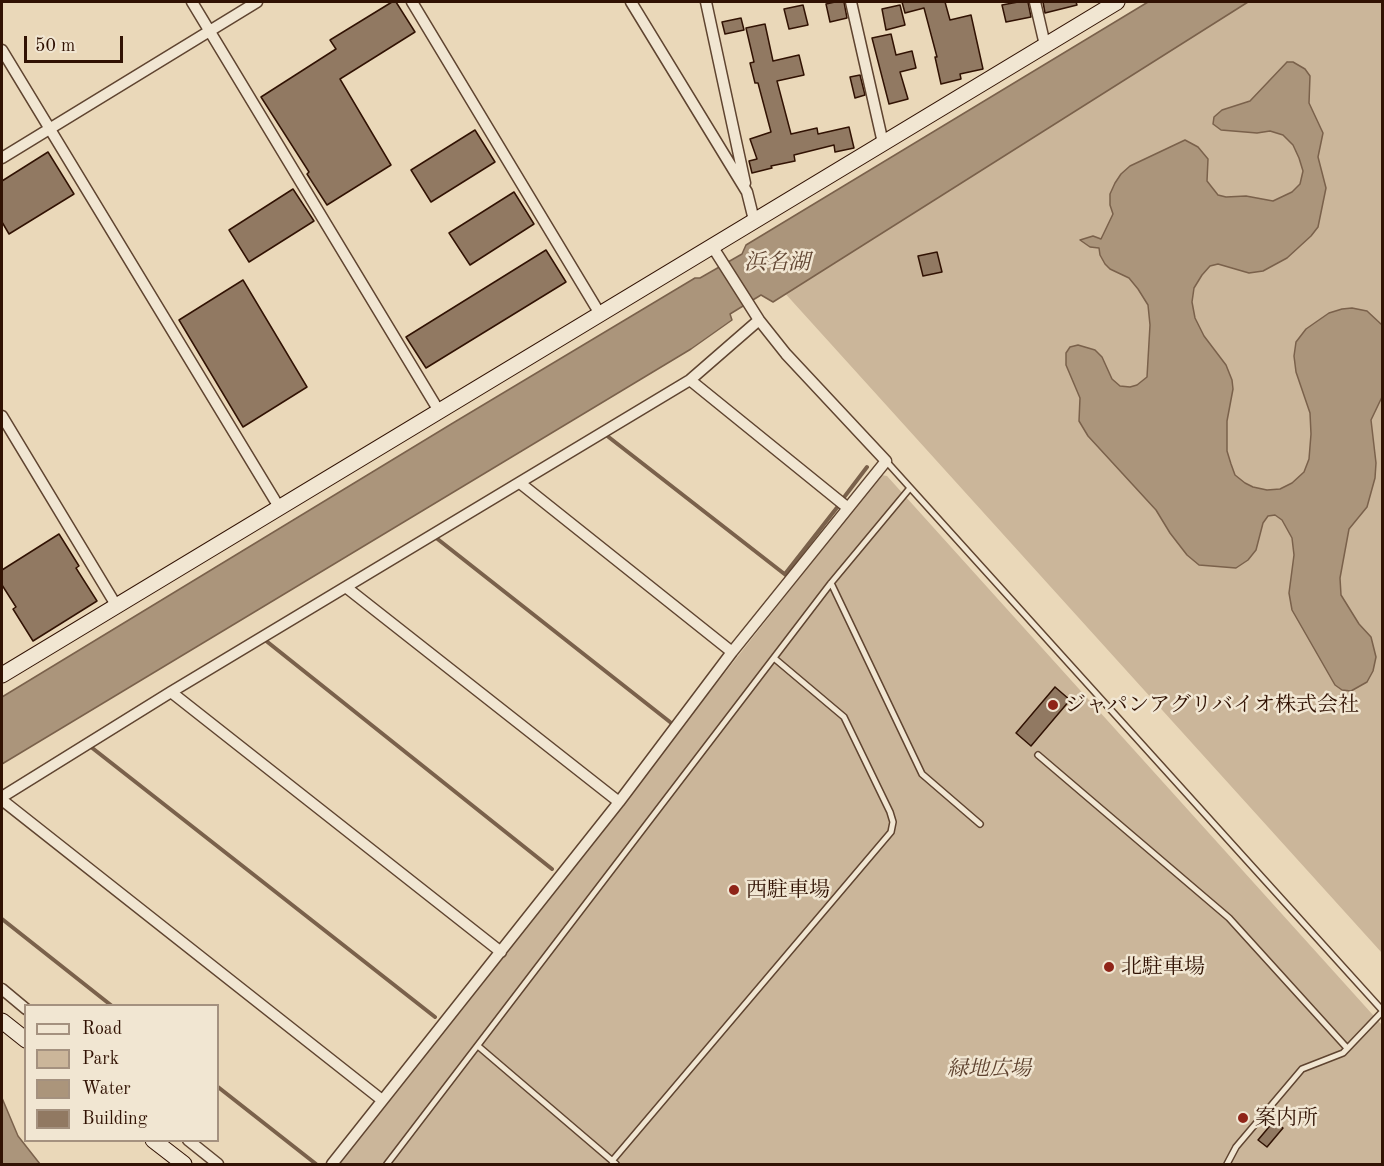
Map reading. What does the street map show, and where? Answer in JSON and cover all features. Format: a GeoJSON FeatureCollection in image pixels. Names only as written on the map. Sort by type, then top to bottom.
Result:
{"type":"FeatureCollection","features":[{"type":"Feature","properties":{"kind":"street"},"geometry":{"type":"LineString","coordinates":[[192,2],[439,411]]}},
{"type":"Feature","properties":{"kind":"street"},"geometry":{"type":"LineString","coordinates":[[2,158],[257,2]]}},
{"type":"Feature","properties":{"kind":"street"},"geometry":{"type":"LineString","coordinates":[[412,2],[600,314]]}},
{"type":"Feature","properties":{"kind":"street"},"geometry":{"type":"LineString","coordinates":[[631,2],[747,192]]}},
{"type":"Feature","properties":{"kind":"street"},"geometry":{"type":"LineString","coordinates":[[706,2],[754,220]]}},
{"type":"Feature","properties":{"kind":"street"},"geometry":{"type":"LineString","coordinates":[[851,2],[883,143]]}},
{"type":"Feature","properties":{"kind":"street"},"geometry":{"type":"LineString","coordinates":[[1035,2],[1045,45]]}},
{"type":"Feature","properties":{"kind":"street"},"geometry":{"type":"LineString","coordinates":[[2,675],[600,314],[714,249],[754,220],[1117,2]]}},
{"type":"Feature","properties":{"kind":"street"},"geometry":{"type":"LineString","coordinates":[[2,50],[279,507]]}},
{"type":"Feature","properties":{"kind":"street"},"geometry":{"type":"LineString","coordinates":[[332,1164],[620,802],[732,652],[886,461],[786,354],[759,320],[714,249]]}},
{"type":"Feature","properties":{"kind":"street"},"geometry":{"type":"LineString","coordinates":[[382,1100],[2,798],[171,692],[690,380],[759,320]]}},
{"type":"Feature","properties":{"kind":"street"},"geometry":{"type":"LineString","coordinates":[[690,380],[848,507]]}},
{"type":"Feature","properties":{"kind":"street"},"geometry":{"type":"LineString","coordinates":[[2,416],[116,605]]}},
{"type":"Feature","properties":{"kind":"street"},"geometry":{"type":"LineString","coordinates":[[520,483],[732,652]]}},
{"type":"Feature","properties":{"kind":"street"},"geometry":{"type":"LineString","coordinates":[[346,588],[620,802]]}},
{"type":"Feature","properties":{"kind":"street"},"geometry":{"type":"LineString","coordinates":[[171,692],[501,952]]}},
{"type":"Feature","properties":{"kind":"street"},"geometry":{"type":"LineString","coordinates":[[2,989],[24,1007]]}},
{"type":"Feature","properties":{"kind":"street"},"geometry":{"type":"LineString","coordinates":[[2,1021],[24,1038]]}},
{"type":"Feature","properties":{"kind":"street"},"geometry":{"type":"LineString","coordinates":[[156,1142],[184,1164]]}},
{"type":"Feature","properties":{"kind":"street"},"geometry":{"type":"LineString","coordinates":[[190,1142],[218,1164]]}},
{"type":"Feature","properties":{"kind":"lane"},"geometry":{"type":"LineString","coordinates":[[886,461],[1383,1011],[1343,1053],[1302,1069],[1236,1148],[1227,1164]]}},
{"type":"Feature","properties":{"kind":"lane"},"geometry":{"type":"LineString","coordinates":[[387,1164],[831,583],[910,488]]}},
{"type":"Feature","properties":{"kind":"lane"},"geometry":{"type":"LineString","coordinates":[[831,583],[922,774],[980,824]]}},
{"type":"Feature","properties":{"kind":"lane"},"geometry":{"type":"LineString","coordinates":[[478,1046],[614,1163],[891,832],[893,822],[890,812],[844,717],[774,658]]}},
{"type":"Feature","properties":{"kind":"lane"},"geometry":{"type":"LineString","coordinates":[[1038,755],[1229,918],[1347,1048]]}},
{"type":"Feature","properties":{"kind":"green space"},"geometry":{"type":"Polygon","coordinates":[[[1209,2],[1382,2],[1382,953],[773,280],[1209,2]]]}},
{"type":"Feature","properties":{"kind":"green space","name":"緑地広場"},"geometry":{"type":"Polygon","coordinates":[[[881,475],[887,476],[1382,1025],[1382,1164],[337,1164],[881,475]]]}},
{"type":"Feature","properties":{"kind":"water","name":"浜名湖"},"geometry":{"type":"Polygon","coordinates":[[[1148,2],[1248,2],[773,302],[761,295],[730,314],[732,320],[691,349],[2,764],[2,697],[695,278],[700,278],[742,254],[746,245],[1148,2]]]}},
{"type":"Feature","properties":{"kind":"water"},"geometry":{"type":"Polygon","coordinates":[[[1287,62],[1293,62],[1305,69],[1310,76],[1309,103],[1323,133],[1318,157],[1326,188],[1318,227],[1287,258],[1263,271],[1249,273],[1218,264],[1210,266],[1194,288],[1192,302],[1195,318],[1204,336],[1226,365],[1232,380],[1233,389],[1227,421],[1227,451],[1235,475],[1253,487],[1267,490],[1280,489],[1292,483],[1304,472],[1309,459],[1310,413],[1296,372],[1294,356],[1296,342],[1306,329],[1329,313],[1342,309],[1367,311],[1382,325],[1382,397],[1371,420],[1376,463],[1375,478],[1367,507],[1349,529],[1340,578],[1341,595],[1359,624],[1371,637],[1376,657],[1373,671],[1367,682],[1351,691],[1342,690],[1335,685],[1292,610],[1289,593],[1294,555],[1292,538],[1282,520],[1275,515],[1268,516],[1263,523],[1256,550],[1248,560],[1236,568],[1199,565],[1187,555],[1156,510],[1088,436],[1079,421],[1080,398],[1066,365],[1066,353],[1070,347],[1078,345],[1095,350],[1102,357],[1112,379],[1120,386],[1137,385],[1147,377],[1150,325],[1148,305],[1129,278],[1105,264],[1099,248],[1090,247],[1080,240],[1093,236],[1101,239],[1113,214],[1110,194],[1121,174],[1130,166],[1185,140],[1198,147],[1208,159],[1207,181],[1218,195],[1246,196],[1273,201],[1292,192],[1300,184],[1303,171],[1299,158],[1293,145],[1283,135],[1270,131],[1257,133],[1221,130],[1213,124],[1214,117],[1222,110],[1250,101],[1287,62]]]}},
{"type":"Feature","properties":{"kind":"water"},"geometry":{"type":"Polygon","coordinates":[[[2,1098],[18,1136],[40,1164],[2,1164],[2,1098]]]}},
{"type":"Feature","properties":{"kind":"building"},"geometry":{"type":"Polygon","coordinates":[[[392,2],[396,2],[415,32],[340,79],[391,165],[327,205],[307,174],[309,172],[261,97],[336,49],[330,40],[392,2]]]}},
{"type":"Feature","properties":{"kind":"building"},"geometry":{"type":"Polygon","coordinates":[[[844,2],[847,18],[830,22],[826,4],[844,2]]]}},
{"type":"Feature","properties":{"kind":"building"},"geometry":{"type":"Polygon","coordinates":[[[902,2],[945,2],[950,20],[971,15],[983,69],[960,74],[961,79],[941,84],[935,57],[937,57],[924,8],[905,13],[902,2]]]}},
{"type":"Feature","properties":{"kind":"building"},"geometry":{"type":"Polygon","coordinates":[[[1028,2],[1031,17],[1006,22],[1002,5],[1028,2]]]}},
{"type":"Feature","properties":{"kind":"building"},"geometry":{"type":"Polygon","coordinates":[[[1043,2],[1076,2],[1077,5],[1045,13],[1043,2]]]}},
{"type":"Feature","properties":{"kind":"building"},"geometry":{"type":"Polygon","coordinates":[[[803,5],[808,25],[789,29],[784,9],[803,5]]]}},
{"type":"Feature","properties":{"kind":"building"},"geometry":{"type":"Polygon","coordinates":[[[900,5],[905,25],[886,30],[882,9],[900,5]]]}},
{"type":"Feature","properties":{"kind":"building"},"geometry":{"type":"Polygon","coordinates":[[[741,18],[744,30],[725,34],[722,22],[741,18]]]}},
{"type":"Feature","properties":{"kind":"building"},"geometry":{"type":"Polygon","coordinates":[[[765,24],[773,61],[799,55],[804,75],[777,81],[791,134],[817,128],[818,134],[849,127],[854,148],[835,152],[834,145],[794,155],[795,161],[752,173],[749,161],[757,159],[750,139],[771,132],[758,83],[755,83],[750,63],[754,62],[746,28],[765,24]]]}},
{"type":"Feature","properties":{"kind":"building"},"geometry":{"type":"Polygon","coordinates":[[[891,34],[896,55],[912,51],[916,68],[900,72],[908,99],[889,104],[872,38],[891,34]]]}},
{"type":"Feature","properties":{"kind":"building"},"geometry":{"type":"Polygon","coordinates":[[[860,75],[865,95],[855,98],[850,77],[860,75]]]}},
{"type":"Feature","properties":{"kind":"building"},"geometry":{"type":"Polygon","coordinates":[[[475,130],[495,162],[431,202],[411,170],[475,130]]]}},
{"type":"Feature","properties":{"kind":"building"},"geometry":{"type":"Polygon","coordinates":[[[48,152],[74,194],[9,234],[2,222],[2,181],[48,152]]]}},
{"type":"Feature","properties":{"kind":"building"},"geometry":{"type":"Polygon","coordinates":[[[293,189],[314,221],[249,262],[229,230],[293,189]]]}},
{"type":"Feature","properties":{"kind":"building"},"geometry":{"type":"Polygon","coordinates":[[[514,192],[534,224],[470,265],[449,233],[514,192]]]}},
{"type":"Feature","properties":{"kind":"building"},"geometry":{"type":"Polygon","coordinates":[[[546,250],[566,282],[426,368],[406,337],[546,250]]]}},
{"type":"Feature","properties":{"kind":"building"},"geometry":{"type":"Polygon","coordinates":[[[937,252],[942,272],[923,276],[918,256],[937,252]]]}},
{"type":"Feature","properties":{"kind":"building"},"geometry":{"type":"Polygon","coordinates":[[[243,280],[307,387],[243,427],[179,320],[243,280]]]}},
{"type":"Feature","properties":{"kind":"building"},"geometry":{"type":"Polygon","coordinates":[[[59,534],[79,566],[76,568],[97,601],[33,641],[13,609],[16,607],[2,585],[2,570],[59,534]]]}},
{"type":"Feature","properties":{"kind":"building"},"geometry":{"type":"Polygon","coordinates":[[[1055,687],[1070,700],[1031,746],[1016,733],[1055,687]]]}},
{"type":"Feature","properties":{"kind":"building"},"geometry":{"type":"Polygon","coordinates":[[[1274,1121],[1283,1128],[1267,1147],[1258,1140],[1274,1121]]]}},
{"type":"Feature","properties":{"kind":"waterway"},"geometry":{"type":"LineString","coordinates":[[606,435],[787,576]]}},
{"type":"Feature","properties":{"kind":"waterway"},"geometry":{"type":"LineString","coordinates":[[845,496],[867,467]]}},
{"type":"Feature","properties":{"kind":"waterway"},"geometry":{"type":"LineString","coordinates":[[785,574],[839,505]]}},
{"type":"Feature","properties":{"kind":"waterway"},"geometry":{"type":"LineString","coordinates":[[435,537],[670,722]]}},
{"type":"Feature","properties":{"kind":"waterway"},"geometry":{"type":"LineString","coordinates":[[265,640],[552,869]]}},
{"type":"Feature","properties":{"kind":"waterway"},"geometry":{"type":"LineString","coordinates":[[91,747],[435,1017]]}},
{"type":"Feature","properties":{"kind":"waterway"},"geometry":{"type":"LineString","coordinates":[[2,919],[109,1004]]}},
{"type":"Feature","properties":{"kind":"waterway"},"geometry":{"type":"LineString","coordinates":[[219,1088],[316,1164]]}},
{"type":"Feature","properties":{"kind":"place","name":"ジャパンアグリバイオ株式会社"},"geometry":{"type":"Point","coordinates":[1053,705]}},
{"type":"Feature","properties":{"kind":"place","name":"西駐車場"},"geometry":{"type":"Point","coordinates":[734,890]}},
{"type":"Feature","properties":{"kind":"place","name":"北駐車場"},"geometry":{"type":"Point","coordinates":[1109,967]}},
{"type":"Feature","properties":{"kind":"place","name":"案内所"},"geometry":{"type":"Point","coordinates":[1243,1118]}}]}
